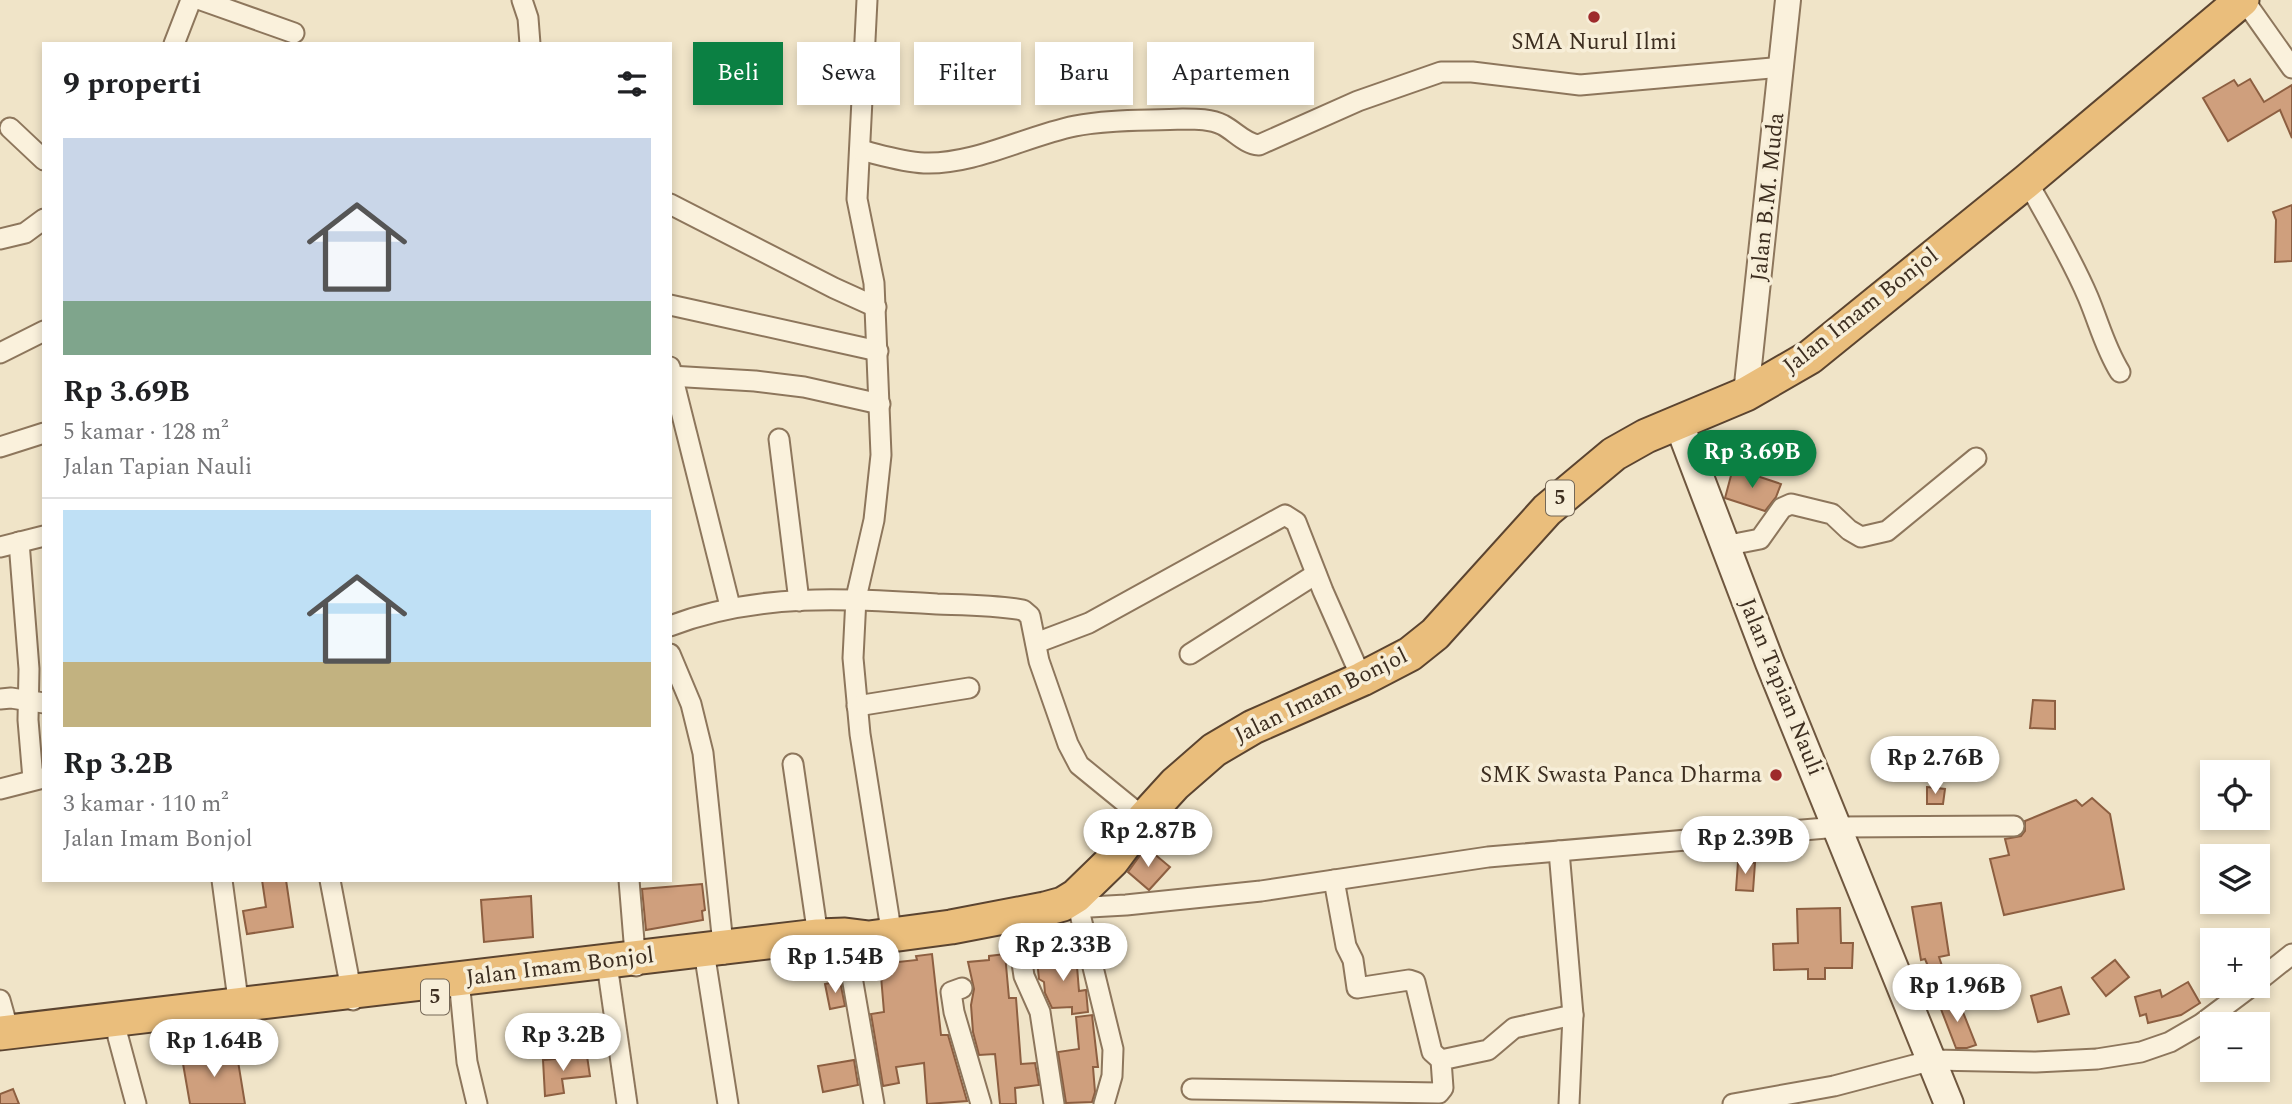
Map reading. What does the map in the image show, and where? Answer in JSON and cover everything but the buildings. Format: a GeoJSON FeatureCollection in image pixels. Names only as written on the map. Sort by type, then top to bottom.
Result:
{"type":"FeatureCollection","features":[{"type":"Feature","properties":{"kind":"highway","name":"Jalan Imam Bonjol"},"geometry":{"type":"LineString","coordinates":[[3,1039],[164,1023],[459,986],[627,970],[849,942],[1070,905],[1112,861],[1144,818],[1175,784],[1214,750],[1252,727],[1362,679],[1410,654],[1435,634],[1547,510],[1614,454],[1646,436],[1746,394],[1810,357],[2027,181],[2243,0]]}},
{"type":"Feature","properties":{"kind":"main road","name":"Jalan Tapian Nauli"},"geometry":{"type":"LineString","coordinates":[[1679,424],[1724,546],[1949,1104]]}},
{"type":"Feature","properties":{"kind":"street"},"geometry":{"type":"LineString","coordinates":[[175,42],[191,0]]}},
{"type":"Feature","properties":{"kind":"street"},"geometry":{"type":"LineString","coordinates":[[201,0],[293,33]]}},
{"type":"Feature","properties":{"kind":"street"},"geometry":{"type":"LineString","coordinates":[[522,0],[528,18],[530,42]]}},
{"type":"Feature","properties":{"kind":"street"},"geometry":{"type":"LineString","coordinates":[[849,942],[857,706],[853,658],[856,598],[879,486],[880,404],[876,307],[874,283],[859,217],[867,0]]}},
{"type":"Feature","properties":{"kind":"street","name":"Jalan B.M. Muda"},"geometry":{"type":"LineString","coordinates":[[1746,394],[1783,67],[1788,0]]}},
{"type":"Feature","properties":{"kind":"street"},"geometry":{"type":"LineString","coordinates":[[2243,0],[2292,68]]}},
{"type":"Feature","properties":{"kind":"street"},"geometry":{"type":"LineString","coordinates":[[860,150],[921,163],[941,162],[991,151],[1029,137],[1078,125],[1183,118],[1221,124],[1250,144],[1259,145],[1358,101],[1441,72],[1472,72],[1580,85],[1783,67]]}},
{"type":"Feature","properties":{"kind":"street"},"geometry":{"type":"LineString","coordinates":[[10,128],[42,158]]}},
{"type":"Feature","properties":{"kind":"street"},"geometry":{"type":"LineString","coordinates":[[2027,181],[2065,248],[2089,299],[2111,357],[2120,372]]}},
{"type":"Feature","properties":{"kind":"street"},"geometry":{"type":"LineString","coordinates":[[672,205],[876,307]]}},
{"type":"Feature","properties":{"kind":"street"},"geometry":{"type":"LineString","coordinates":[[0,239],[25,233],[42,220]]}},
{"type":"Feature","properties":{"kind":"street"},"geometry":{"type":"LineString","coordinates":[[672,304],[878,351]]}},
{"type":"Feature","properties":{"kind":"street"},"geometry":{"type":"LineString","coordinates":[[0,353],[42,332]]}},
{"type":"Feature","properties":{"kind":"street"},"geometry":{"type":"LineString","coordinates":[[672,373],[804,387],[880,404]]}},
{"type":"Feature","properties":{"kind":"street"},"geometry":{"type":"LineString","coordinates":[[672,377],[730,607]]}},
{"type":"Feature","properties":{"kind":"street"},"geometry":{"type":"LineString","coordinates":[[0,447],[42,434]]}},
{"type":"Feature","properties":{"kind":"street"},"geometry":{"type":"LineString","coordinates":[[779,439],[799,601]]}},
{"type":"Feature","properties":{"kind":"street"},"geometry":{"type":"LineString","coordinates":[[1724,546],[1760,539],[1782,508],[1791,504],[1832,514],[1856,535],[1873,536],[1902,521],[1976,458]]}},
{"type":"Feature","properties":{"kind":"street"},"geometry":{"type":"LineString","coordinates":[[1036,643],[1089,623],[1280,515],[1289,515],[1296,522],[1362,679]]}},
{"type":"Feature","properties":{"kind":"street"},"geometry":{"type":"LineString","coordinates":[[0,789],[38,779],[28,720],[37,703],[10,545],[42,537]]}},
{"type":"Feature","properties":{"kind":"street"},"geometry":{"type":"LineString","coordinates":[[1190,654],[1316,574]]}},
{"type":"Feature","properties":{"kind":"street"},"geometry":{"type":"LineString","coordinates":[[672,625],[730,607],[856,598],[1020,609],[1030,616],[1039,661],[1068,744],[1079,765],[1144,818]]}},
{"type":"Feature","properties":{"kind":"street"},"geometry":{"type":"LineString","coordinates":[[672,659],[691,704],[703,753],[728,1104]]}},
{"type":"Feature","properties":{"kind":"street"},"geometry":{"type":"LineString","coordinates":[[857,706],[969,688]]}},
{"type":"Feature","properties":{"kind":"street"},"geometry":{"type":"LineString","coordinates":[[0,699],[12,698],[37,703]]}},
{"type":"Feature","properties":{"kind":"street"},"geometry":{"type":"LineString","coordinates":[[793,764],[849,942],[874,1104]]}},
{"type":"Feature","properties":{"kind":"street"},"geometry":{"type":"LineString","coordinates":[[1104,1104],[1112,1076],[1113,1049],[1070,905],[1126,905],[1261,891],[1488,857],[1559,850],[1838,827],[2014,826]]}},
{"type":"Feature","properties":{"kind":"street"},"geometry":{"type":"LineString","coordinates":[[1559,850],[1573,1015],[1569,1104]]}},
{"type":"Feature","properties":{"kind":"street"},"geometry":{"type":"LineString","coordinates":[[1192,1089],[1319,1097],[1439,1093],[1443,1088],[1441,1060],[1432,1052],[1415,982],[1409,980],[1357,988],[1334,880]]}},
{"type":"Feature","properties":{"kind":"street"},"geometry":{"type":"LineString","coordinates":[[222,882],[240,1014]]}},
{"type":"Feature","properties":{"kind":"street"},"geometry":{"type":"LineString","coordinates":[[330,882],[353,1000]]}},
{"type":"Feature","properties":{"kind":"street"},"geometry":{"type":"LineString","coordinates":[[627,1104],[629,882]]}},
{"type":"Feature","properties":{"kind":"street"},"geometry":{"type":"LineString","coordinates":[[1016,916],[1024,976],[1040,1012],[1054,1104]]}},
{"type":"Feature","properties":{"kind":"street"},"geometry":{"type":"LineString","coordinates":[[2270,972],[2292,954]]}},
{"type":"Feature","properties":{"kind":"street"},"geometry":{"type":"LineString","coordinates":[[459,986],[467,1062],[477,1104]]}},
{"type":"Feature","properties":{"kind":"street"},"geometry":{"type":"LineString","coordinates":[[962,988],[951,992],[954,1012],[981,1104]]}},
{"type":"Feature","properties":{"kind":"street"},"geometry":{"type":"LineString","coordinates":[[1734,1104],[1834,1086],[1933,1060],[2036,1062],[2097,1059],[2141,1052],[2170,1042],[2201,1024],[2236,998]]}},
{"type":"Feature","properties":{"kind":"street"},"geometry":{"type":"LineString","coordinates":[[0,1000],[3,1039]]}},
{"type":"Feature","properties":{"kind":"street"},"geometry":{"type":"LineString","coordinates":[[1441,1060],[1488,1051],[1514,1028],[1573,1015]]}},
{"type":"Feature","properties":{"kind":"street"},"geometry":{"type":"LineString","coordinates":[[118,1028],[136,1104]]}},
{"type":"Feature","properties":{"kind":"place","name":"SMA Nurul Ilmi"},"geometry":{"type":"Point","coordinates":[1594,17]}},
{"type":"Feature","properties":{"kind":"place","name":"SMK Swasta Panca Dharma"},"geometry":{"type":"Point","coordinates":[1776,775]}}]}
